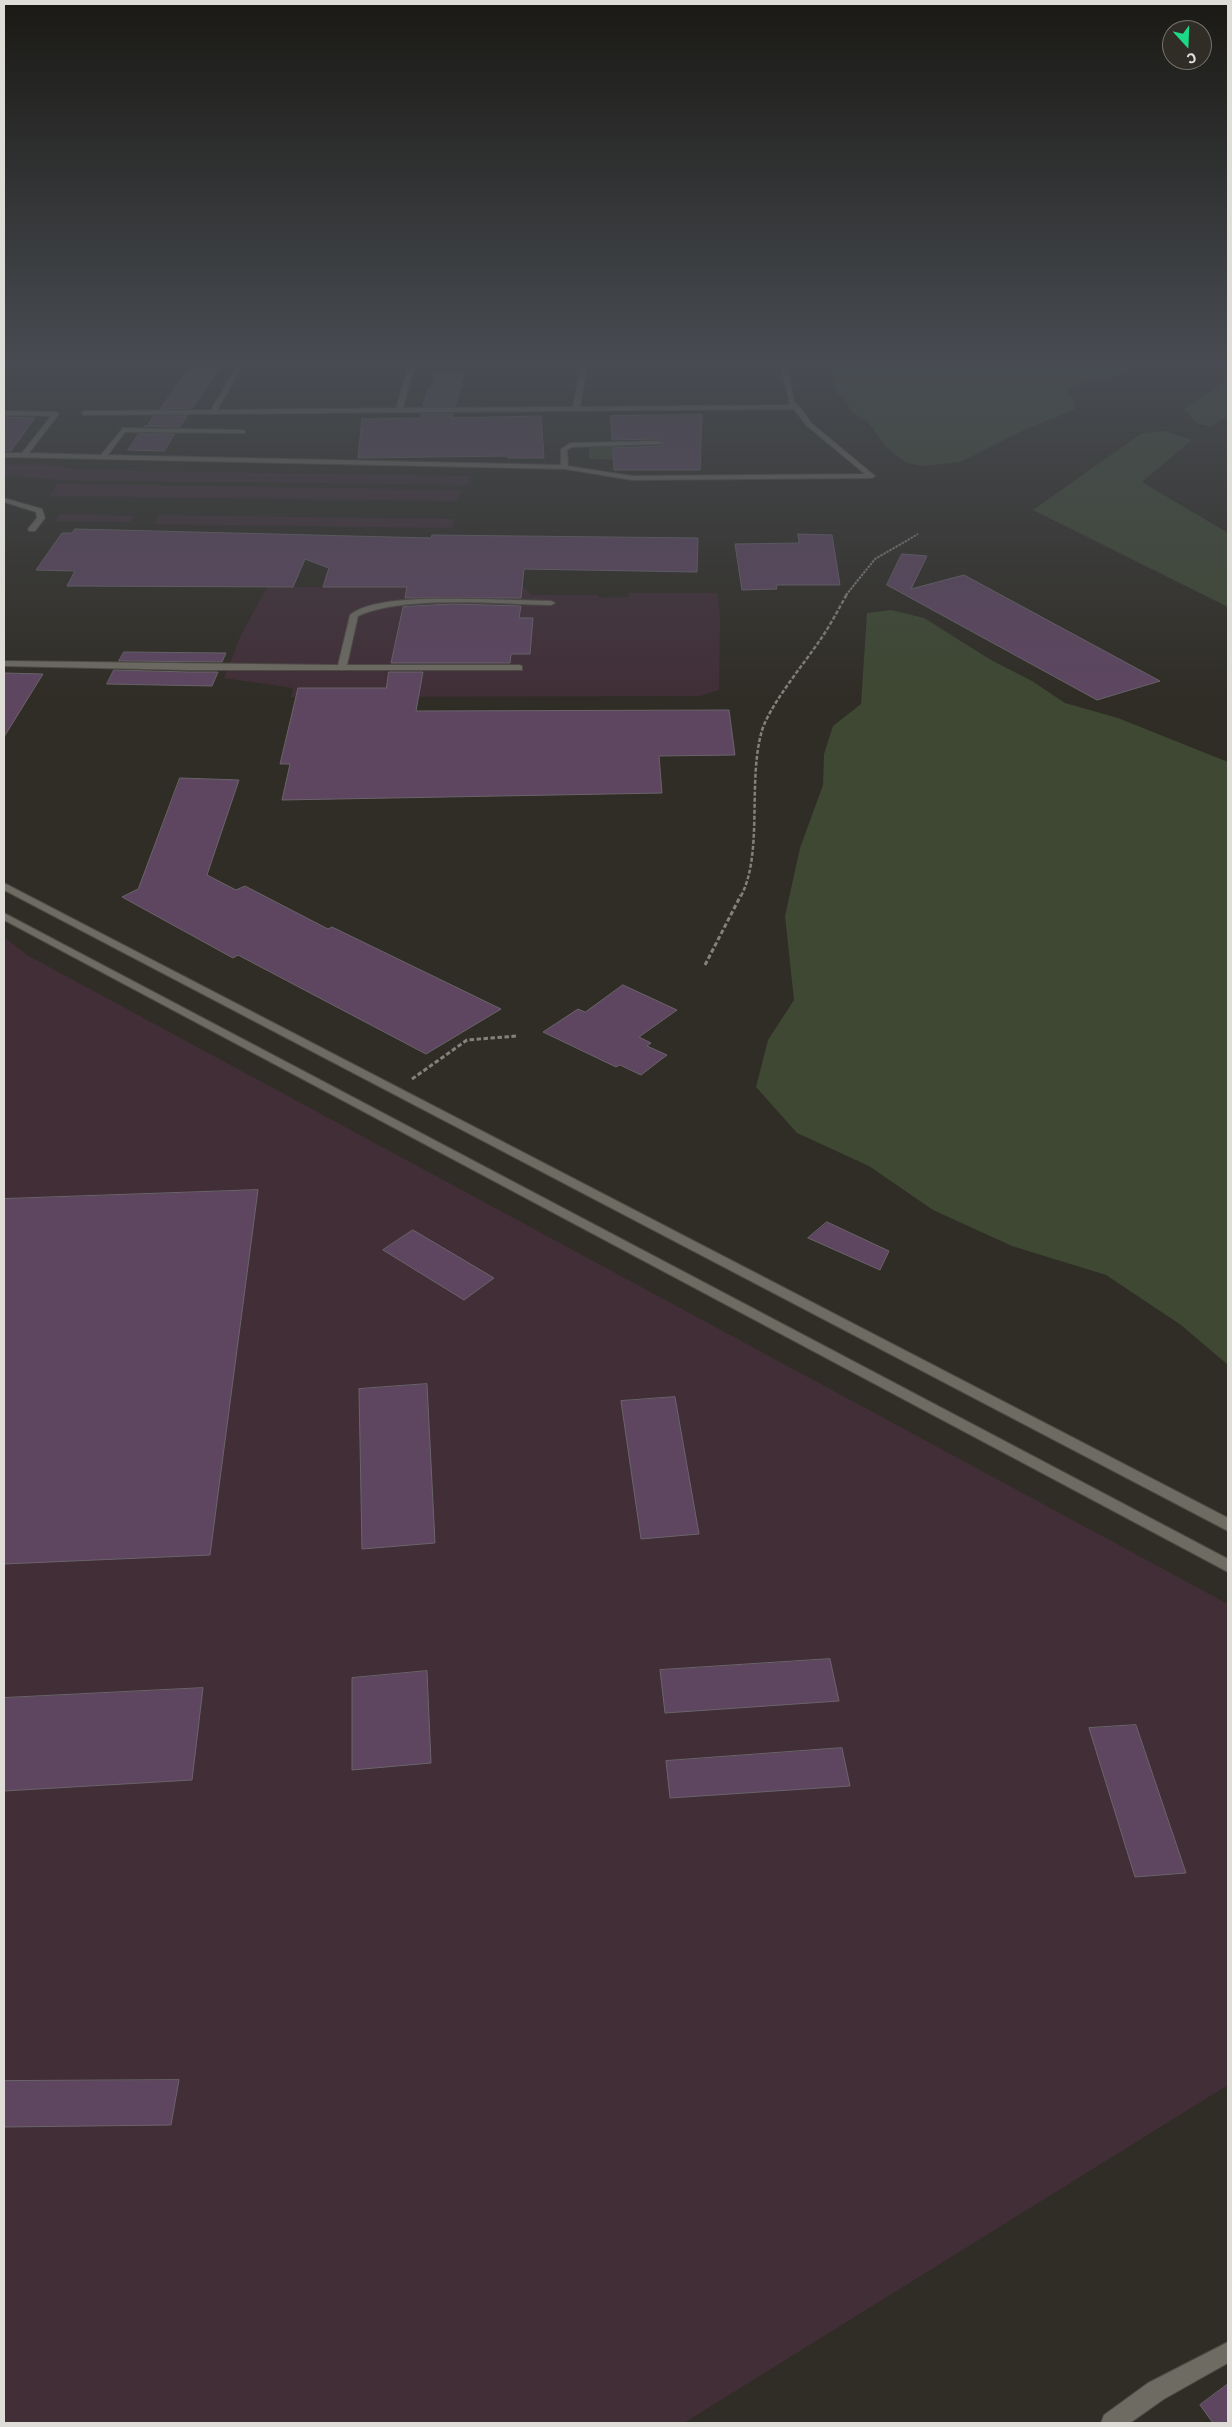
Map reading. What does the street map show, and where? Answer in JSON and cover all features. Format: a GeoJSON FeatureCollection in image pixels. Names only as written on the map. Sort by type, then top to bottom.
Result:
{"type":"FeatureCollection","features":[{"type":"Feature","properties":{"kind":"street"},"geometry":{"type":"LineString","coordinates":[[607,475],[632,478],[871,475]]}},
{"type":"Feature","properties":{"kind":"street"},"geometry":{"type":"LineString","coordinates":[[4,500],[39,512],[41,518],[32,529]]}},
{"type":"Feature","properties":{"kind":"street"},"geometry":{"type":"LineString","coordinates":[[342,667],[354,615],[365,609],[406,602],[551,603]]}},
{"type":"Feature","properties":{"kind":"street"},"geometry":{"type":"LineString","coordinates":[[4,664],[519,668]]}},
{"type":"Feature","properties":{"kind":"street"},"geometry":{"type":"LineString","coordinates":[[4,886],[1228,1525]]}},
{"type":"Feature","properties":{"kind":"street"},"geometry":{"type":"LineString","coordinates":[[4,916],[1228,1566]]}},
{"type":"Feature","properties":{"kind":"street"},"geometry":{"type":"LineString","coordinates":[[1112,2423],[1156,2391],[1228,2352]]}},
{"type":"Feature","properties":{"kind":"path"},"geometry":{"type":"LineString","coordinates":[[704,965],[745,888],[751,870],[754,773],[761,732],[778,702],[822,638],[849,591],[874,559],[918,534]]}},
{"type":"Feature","properties":{"kind":"path"},"geometry":{"type":"LineString","coordinates":[[396,1090],[467,1040],[517,1036]]}},
{"type":"Feature","properties":{"kind":"shaded area"},"geometry":{"type":"Polygon","coordinates":[[[7,475],[471,476],[468,485],[59,480],[7,475]]]}},
{"type":"Feature","properties":{"kind":"shaded area"},"geometry":{"type":"Polygon","coordinates":[[[57,484],[461,490],[458,501],[49,496],[57,484]]]}},
{"type":"Feature","properties":{"kind":"shaded area"},"geometry":{"type":"Polygon","coordinates":[[[60,514],[134,516],[130,522],[55,521],[60,514]]]}},
{"type":"Feature","properties":{"kind":"shaded area"},"geometry":{"type":"Polygon","coordinates":[[[159,515],[454,519],[452,528],[154,524],[159,515]]]}},
{"type":"Feature","properties":{"kind":"shaded area"},"geometry":{"type":"Polygon","coordinates":[[[267,587],[523,587],[532,595],[597,595],[600,598],[628,597],[629,593],[717,593],[720,616],[719,690],[700,696],[291,697],[293,688],[224,678],[240,637],[267,587]]]}},
{"type":"Feature","properties":{"kind":"shaded area"},"geometry":{"type":"Polygon","coordinates":[[[4,937],[27,955],[1228,1604],[1228,2085],[684,2423],[4,2423],[4,937]]]}},
{"type":"Feature","properties":{"kind":"green space"},"geometry":{"type":"Polygon","coordinates":[[[1082,475],[1150,475],[1142,482],[1228,533],[1228,607],[1033,510],[1082,475]]]}},
{"type":"Feature","properties":{"kind":"green space"},"geometry":{"type":"Polygon","coordinates":[[[891,610],[924,618],[991,660],[1032,681],[1065,703],[1118,718],[1228,762],[1228,1365],[1181,1325],[1106,1275],[1012,1246],[933,1210],[869,1166],[797,1133],[756,1087],[768,1040],[794,1000],[785,916],[800,848],[823,785],[824,754],[833,726],[861,704],[867,613],[891,610]]]}},
{"type":"Feature","properties":{"kind":"building"},"geometry":{"type":"Polygon","coordinates":[[[75,529],[431,538],[432,535],[698,538],[697,572],[524,569],[521,598],[405,598],[407,587],[323,587],[329,568],[305,559],[293,587],[67,586],[75,571],[36,570],[62,533],[72,533],[75,529]]]}},
{"type":"Feature","properties":{"kind":"building"},"geometry":{"type":"Polygon","coordinates":[[[798,534],[832,535],[840,585],[776,585],[777,589],[742,590],[735,544],[799,543],[798,534]]]}},
{"type":"Feature","properties":{"kind":"building"},"geometry":{"type":"Polygon","coordinates":[[[902,554],[927,556],[911,589],[964,575],[1160,681],[1097,700],[887,585],[902,554]]]}},
{"type":"Feature","properties":{"kind":"building"},"geometry":{"type":"Polygon","coordinates":[[[452,604],[521,606],[519,618],[533,618],[530,654],[511,654],[510,663],[391,663],[403,607],[452,604]]]}},
{"type":"Feature","properties":{"kind":"building"},"geometry":{"type":"Polygon","coordinates":[[[124,652],[226,653],[222,662],[119,661],[124,652]]]}},
{"type":"Feature","properties":{"kind":"building"},"geometry":{"type":"Polygon","coordinates":[[[114,670],[218,672],[212,686],[107,684],[114,670]]]}},
{"type":"Feature","properties":{"kind":"building"},"geometry":{"type":"Polygon","coordinates":[[[389,672],[423,672],[416,711],[729,710],[735,755],[659,756],[662,793],[282,800],[290,764],[280,764],[298,688],[386,688],[389,672]]]}},
{"type":"Feature","properties":{"kind":"building"},"geometry":{"type":"Polygon","coordinates":[[[4,673],[43,674],[4,737],[4,673]]]}},
{"type":"Feature","properties":{"kind":"building"},"geometry":{"type":"Polygon","coordinates":[[[180,778],[239,780],[207,875],[236,890],[245,886],[328,929],[332,927],[501,1009],[426,1054],[238,955],[233,958],[122,897],[138,889],[180,778]]]}},
{"type":"Feature","properties":{"kind":"building"},"geometry":{"type":"Polygon","coordinates":[[[623,985],[677,1010],[639,1037],[651,1043],[647,1046],[667,1055],[641,1075],[620,1065],[616,1067],[543,1032],[578,1009],[585,1012],[623,985]]]}},
{"type":"Feature","properties":{"kind":"building"},"geometry":{"type":"Polygon","coordinates":[[[258,1190],[210,1555],[4,1564],[4,1199],[258,1190]]]}},
{"type":"Feature","properties":{"kind":"building"},"geometry":{"type":"Polygon","coordinates":[[[827,1222],[889,1251],[880,1270],[808,1238],[827,1222]]]}},
{"type":"Feature","properties":{"kind":"building"},"geometry":{"type":"Polygon","coordinates":[[[413,1230],[494,1278],[464,1300],[383,1250],[413,1230]]]}},
{"type":"Feature","properties":{"kind":"building"},"geometry":{"type":"Polygon","coordinates":[[[427,1384],[435,1543],[362,1549],[359,1389],[427,1384]]]}},
{"type":"Feature","properties":{"kind":"building"},"geometry":{"type":"Polygon","coordinates":[[[675,1397],[699,1534],[641,1539],[621,1401],[675,1397]]]}},
{"type":"Feature","properties":{"kind":"building"},"geometry":{"type":"Polygon","coordinates":[[[830,1659],[839,1701],[665,1713],[660,1670],[830,1659]]]}},
{"type":"Feature","properties":{"kind":"building"},"geometry":{"type":"Polygon","coordinates":[[[427,1671],[431,1763],[352,1770],[352,1678],[427,1671]]]}},
{"type":"Feature","properties":{"kind":"building"},"geometry":{"type":"Polygon","coordinates":[[[203,1688],[192,1780],[4,1791],[4,1698],[203,1688]]]}},
{"type":"Feature","properties":{"kind":"building"},"geometry":{"type":"Polygon","coordinates":[[[1136,1725],[1186,1873],[1135,1877],[1089,1728],[1136,1725]]]}},
{"type":"Feature","properties":{"kind":"building"},"geometry":{"type":"Polygon","coordinates":[[[842,1748],[850,1786],[670,1798],[666,1761],[842,1748]]]}},
{"type":"Feature","properties":{"kind":"building"},"geometry":{"type":"Polygon","coordinates":[[[179,2080],[171,2125],[4,2127],[4,2081],[179,2080]]]}},
{"type":"Feature","properties":{"kind":"building"},"geometry":{"type":"Polygon","coordinates":[[[1228,2384],[1228,2423],[1213,2423],[1200,2405],[1228,2384]]]}}]}
